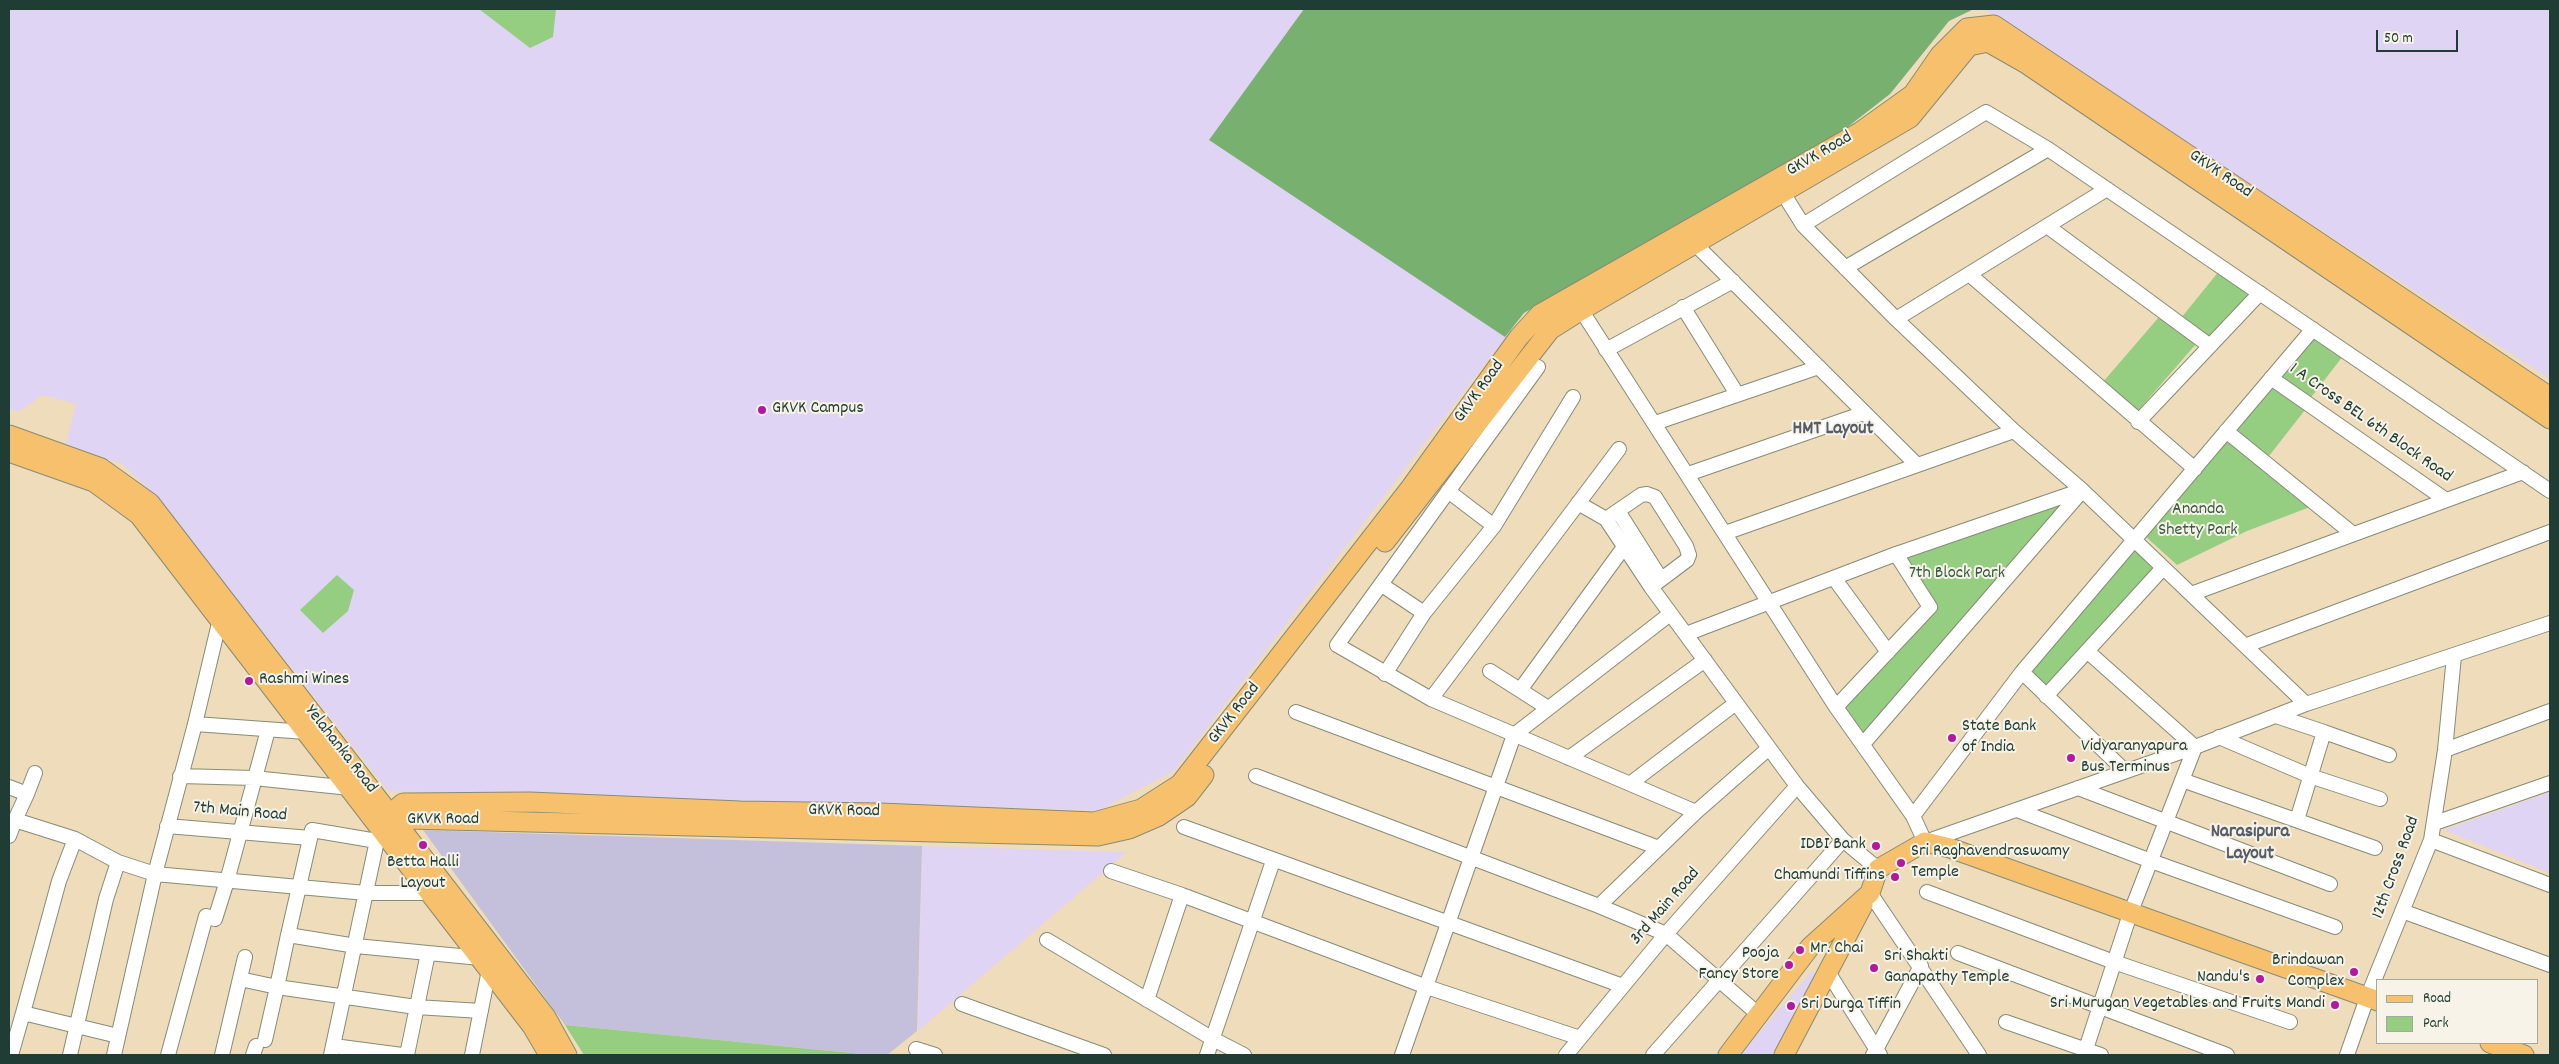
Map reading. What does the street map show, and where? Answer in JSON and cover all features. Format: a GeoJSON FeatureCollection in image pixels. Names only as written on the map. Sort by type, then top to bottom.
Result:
{"type":"FeatureCollection","features":[{"type":"Feature","properties":{"kind":"main road","name":"GKVK Road"},"geometry":{"type":"LineString","coordinates":[[1834,155],[1860,132],[1913,94],[1940,55],[1967,28],[1994,25],[2550,397]]}},
{"type":"Feature","properties":{"kind":"main road","name":"GKVK Road"},"geometry":{"type":"LineString","coordinates":[[1577,303],[1834,155],[1910,118],[1969,46],[1988,42],[2025,63],[2550,419]]}},
{"type":"Feature","properties":{"kind":"main road","name":"GKVK Road"},"geometry":{"type":"LineString","coordinates":[[384,828],[403,803],[530,802],[740,811],[880,813],[1094,822],[1141,809],[1180,784],[1411,487],[1519,337],[1540,314],[1577,303],[1696,245],[1779,187]]}},
{"type":"Feature","properties":{"kind":"main road","name":"Yelahanka Road"},"geometry":{"type":"LineString","coordinates":[[9,435],[101,468],[150,503],[431,893],[532,1026],[549,1055]]}},
{"type":"Feature","properties":{"kind":"main road","name":"Yelahanka Road"},"geometry":{"type":"LineString","coordinates":[[9,452],[94,482],[139,515],[350,788],[546,1017],[567,1055]]}},
{"type":"Feature","properties":{"kind":"main road"},"geometry":{"type":"LineString","coordinates":[[1784,1055],[1870,893],[1878,869],[1925,842],[1950,848],[2373,1000]]}},
{"type":"Feature","properties":{"kind":"main road"},"geometry":{"type":"LineString","coordinates":[[1728,1055],[1810,947],[1870,893]]}},
{"type":"Feature","properties":{"kind":"main road"},"geometry":{"type":"LineString","coordinates":[[2493,1044],[2524,1055]]}},
{"type":"Feature","properties":{"kind":"street"},"geometry":{"type":"LineString","coordinates":[[1803,225],[1986,112],[2048,149],[2550,491]]}},
{"type":"Feature","properties":{"kind":"street"},"geometry":{"type":"LineString","coordinates":[[1845,268],[2048,149]]}},
{"type":"Feature","properties":{"kind":"street"},"geometry":{"type":"LineString","coordinates":[[1779,187],[1803,225],[1845,268],[2014,430],[2082,490],[2246,645],[2306,704]]}},
{"type":"Feature","properties":{"kind":"street"},"geometry":{"type":"LineString","coordinates":[[1896,318],[2107,189]]}},
{"type":"Feature","properties":{"kind":"street"},"geometry":{"type":"LineString","coordinates":[[2047,226],[2210,346]]}},
{"type":"Feature","properties":{"kind":"street"},"geometry":{"type":"LineString","coordinates":[[1696,245],[1917,465]]}},
{"type":"Feature","properties":{"kind":"street"},"geometry":{"type":"LineString","coordinates":[[1969,274],[2194,469]]}},
{"type":"Feature","properties":{"kind":"street"},"geometry":{"type":"LineString","coordinates":[[1606,350],[1733,281]]}},
{"type":"Feature","properties":{"kind":"street"},"geometry":{"type":"LineString","coordinates":[[2138,422],[2260,293]]}},
{"type":"Feature","properties":{"kind":"street"},"geometry":{"type":"LineString","coordinates":[[1577,303],[1836,707],[1913,816],[1925,842],[2195,747],[2306,704],[2550,623]]}},
{"type":"Feature","properties":{"kind":"street"},"geometry":{"type":"LineString","coordinates":[[1683,307],[1737,394]]}},
{"type":"Feature","properties":{"kind":"street"},"geometry":{"type":"LineString","coordinates":[[1913,816],[2022,672],[2313,329]]}},
{"type":"Feature","properties":{"kind":"street"},"geometry":{"type":"LineString","coordinates":[[1538,367],[1337,645],[1431,699],[1696,812]]}},
{"type":"Feature","properties":{"kind":"street"},"geometry":{"type":"LineString","coordinates":[[1655,423],[1819,367]]}},
{"type":"Feature","properties":{"kind":"street","name":"1 A Cross BEL 6th Block Road"},"geometry":{"type":"LineString","coordinates":[[2272,378],[2446,500]]}},
{"type":"Feature","properties":{"kind":"street"},"geometry":{"type":"LineString","coordinates":[[1385,674],[1424,613],[1494,526],[1573,397]]}},
{"type":"Feature","properties":{"kind":"street"},"geometry":{"type":"LineString","coordinates":[[1688,474],[1864,413]]}},
{"type":"Feature","properties":{"kind":"street"},"geometry":{"type":"LineString","coordinates":[[1725,533],[2014,430]]}},
{"type":"Feature","properties":{"kind":"street"},"geometry":{"type":"LineString","coordinates":[[2226,431],[2353,534]]}},
{"type":"Feature","properties":{"kind":"street"},"geometry":{"type":"LineString","coordinates":[[1431,699],[1619,449]]}},
{"type":"Feature","properties":{"kind":"street"},"geometry":{"type":"LineString","coordinates":[[2191,594],[2523,472]]}},
{"type":"Feature","properties":{"kind":"street"},"geometry":{"type":"LineString","coordinates":[[1686,634],[1896,554],[2082,490]]}},
{"type":"Feature","properties":{"kind":"street"},"geometry":{"type":"LineString","coordinates":[[1863,744],[2082,490]]}},
{"type":"Feature","properties":{"kind":"street"},"geometry":{"type":"LineString","coordinates":[[1448,491],[1494,526]]}},
{"type":"Feature","properties":{"kind":"street"},"geometry":{"type":"LineString","coordinates":[[1606,519],[1641,495],[1648,494],[1654,497],[1686,546],[1689,556],[1687,560],[1656,583]]}},
{"type":"Feature","properties":{"kind":"street"},"geometry":{"type":"LineString","coordinates":[[1578,503],[1606,519],[1624,547],[1656,583]]}},
{"type":"Feature","properties":{"kind":"street"},"geometry":{"type":"LineString","coordinates":[[1618,511],[1670,614],[1798,786],[1843,840],[1878,869]]}},
{"type":"Feature","properties":{"kind":"street"},"geometry":{"type":"LineString","coordinates":[[2246,645],[2550,532]]}},
{"type":"Feature","properties":{"kind":"street"},"geometry":{"type":"LineString","coordinates":[[1520,690],[1624,547]]}},
{"type":"Feature","properties":{"kind":"street"},"geometry":{"type":"LineString","coordinates":[[1836,707],[1930,607],[1896,554]]}},
{"type":"Feature","properties":{"kind":"street"},"geometry":{"type":"LineString","coordinates":[[2046,696],[2163,568]]}},
{"type":"Feature","properties":{"kind":"street"},"geometry":{"type":"LineString","coordinates":[[1834,578],[1888,652]]}},
{"type":"Feature","properties":{"kind":"street"},"geometry":{"type":"LineString","coordinates":[[1382,585],[1424,613]]}},
{"type":"Feature","properties":{"kind":"street"},"geometry":{"type":"LineString","coordinates":[[1402,1055],[1514,735],[1670,614]]}},
{"type":"Feature","properties":{"kind":"street"},"geometry":{"type":"LineString","coordinates":[[114,1055],[155,874],[195,724],[220,619]]}},
{"type":"Feature","properties":{"kind":"street"},"geometry":{"type":"LineString","coordinates":[[2087,651],[2195,747]]}},
{"type":"Feature","properties":{"kind":"street","name":"12th Cross Road"},"geometry":{"type":"LineString","coordinates":[[2380,979],[2402,911],[2431,840],[2435,823],[2445,750],[2454,656]]}},
{"type":"Feature","properties":{"kind":"street"},"geometry":{"type":"LineString","coordinates":[[1569,758],[1705,660]]}},
{"type":"Feature","properties":{"kind":"street"},"geometry":{"type":"LineString","coordinates":[[1490,671],[1548,708]]}},
{"type":"Feature","properties":{"kind":"street"},"geometry":{"type":"LineString","coordinates":[[2022,672],[2126,771]]}},
{"type":"Feature","properties":{"kind":"street"},"geometry":{"type":"LineString","coordinates":[[1631,783],[1736,703]]}},
{"type":"Feature","properties":{"kind":"street"},"geometry":{"type":"LineString","coordinates":[[2445,750],[2550,711]]}},
{"type":"Feature","properties":{"kind":"street"},"geometry":{"type":"LineString","coordinates":[[1296,712],[1659,848]]}},
{"type":"Feature","properties":{"kind":"street"},"geometry":{"type":"LineString","coordinates":[[2276,716],[2389,755]]}},
{"type":"Feature","properties":{"kind":"street"},"geometry":{"type":"LineString","coordinates":[[195,724],[306,732]]}},
{"type":"Feature","properties":{"kind":"street"},"geometry":{"type":"LineString","coordinates":[[168,1055],[206,916],[216,919],[268,730]]}},
{"type":"Feature","properties":{"kind":"street"},"geometry":{"type":"LineString","coordinates":[[2297,820],[2324,732]]}},
{"type":"Feature","properties":{"kind":"street"},"geometry":{"type":"LineString","coordinates":[[2219,737],[2310,776],[2380,799]]}},
{"type":"Feature","properties":{"kind":"street"},"geometry":{"type":"LineString","coordinates":[[2085,1052],[2130,914],[2195,747]]}},
{"type":"Feature","properties":{"kind":"street"},"geometry":{"type":"LineString","coordinates":[[1599,906],[1696,812],[1769,748]]}},
{"type":"Feature","properties":{"kind":"street"},"geometry":{"type":"LineString","coordinates":[[9,836],[35,773]]}},
{"type":"Feature","properties":{"kind":"street"},"geometry":{"type":"LineString","coordinates":[[180,776],[254,778],[350,788]]}},
{"type":"Feature","properties":{"kind":"street"},"geometry":{"type":"LineString","coordinates":[[1256,776],[1599,906],[1666,934],[1758,1014]]}},
{"type":"Feature","properties":{"kind":"street"},"geometry":{"type":"LineString","coordinates":[[2182,780],[2375,848]]}},
{"type":"Feature","properties":{"kind":"street"},"geometry":{"type":"LineString","coordinates":[[2435,823],[2550,782]]}},
{"type":"Feature","properties":{"kind":"street","name":"3rd Main Road"},"geometry":{"type":"LineString","coordinates":[[1566,1055],[1666,934],[1798,786]]}},
{"type":"Feature","properties":{"kind":"street"},"geometry":{"type":"LineString","coordinates":[[9,787],[27,794]]}},
{"type":"Feature","properties":{"kind":"street"},"geometry":{"type":"LineString","coordinates":[[2078,788],[2330,884]]}},
{"type":"Feature","properties":{"kind":"street"},"geometry":{"type":"LineString","coordinates":[[2016,810],[2335,927]]}},
{"type":"Feature","properties":{"kind":"street"},"geometry":{"type":"LineString","coordinates":[[15,820],[75,839],[118,862],[155,874],[366,893],[431,893]]}},
{"type":"Feature","properties":{"kind":"street","name":"7th Main Road"},"geometry":{"type":"LineString","coordinates":[[167,826],[310,838]]}},
{"type":"Feature","properties":{"kind":"street"},"geometry":{"type":"LineString","coordinates":[[1184,827],[1273,861],[1623,986]]}},
{"type":"Feature","properties":{"kind":"street"},"geometry":{"type":"LineString","coordinates":[[258,1047],[277,987],[312,830],[384,828],[366,893],[332,1050],[402,1055]]}},
{"type":"Feature","properties":{"kind":"street"},"geometry":{"type":"LineString","coordinates":[[11,1055],[59,881],[75,839]]}},
{"type":"Feature","properties":{"kind":"street"},"geometry":{"type":"LineString","coordinates":[[1653,1055],[1843,840]]}},
{"type":"Feature","properties":{"kind":"street"},"geometry":{"type":"LineString","coordinates":[[2431,840],[2550,885]]}},
{"type":"Feature","properties":{"kind":"street"},"geometry":{"type":"LineString","coordinates":[[1208,1055],[1251,921],[1273,861]]}},
{"type":"Feature","properties":{"kind":"street"},"geometry":{"type":"LineString","coordinates":[[70,1055],[106,899],[118,862]]}},
{"type":"Feature","properties":{"kind":"street"},"geometry":{"type":"LineString","coordinates":[[1111,871],[1182,895],[1427,987],[1580,1038]]}},
{"type":"Feature","properties":{"kind":"street"},"geometry":{"type":"LineString","coordinates":[[1927,892],[2114,962],[2290,1022]]}},
{"type":"Feature","properties":{"kind":"street"},"geometry":{"type":"LineString","coordinates":[[1870,893],[1921,966],[1979,1055]]}},
{"type":"Feature","properties":{"kind":"street"},"geometry":{"type":"LineString","coordinates":[[1147,1000],[1182,895]]}},
{"type":"Feature","properties":{"kind":"street"},"geometry":{"type":"LineString","coordinates":[[2402,911],[2550,965]]}},
{"type":"Feature","properties":{"kind":"street"},"geometry":{"type":"LineString","coordinates":[[288,935],[356,946],[428,953],[485,964],[481,1011],[472,1055]]}},
{"type":"Feature","properties":{"kind":"street"},"geometry":{"type":"LineString","coordinates":[[1047,940],[1213,1039],[1244,1055]]}},
{"type":"Feature","properties":{"kind":"street"},"geometry":{"type":"LineString","coordinates":[[407,1055],[428,953]]}},
{"type":"Feature","properties":{"kind":"street"},"geometry":{"type":"LineString","coordinates":[[1958,953],[2227,1055]]}},
{"type":"Feature","properties":{"kind":"street"},"geometry":{"type":"LineString","coordinates":[[222,1055],[245,957]]}},
{"type":"Feature","properties":{"kind":"street"},"geometry":{"type":"LineString","coordinates":[[1876,1053],[1921,966]]}},
{"type":"Feature","properties":{"kind":"street"},"geometry":{"type":"LineString","coordinates":[[1828,972],[1876,1053]]}},
{"type":"Feature","properties":{"kind":"street"},"geometry":{"type":"LineString","coordinates":[[240,979],[343,998],[416,1008],[481,1011]]}},
{"type":"Feature","properties":{"kind":"street","name":"12th Cross Road"},"geometry":{"type":"LineString","coordinates":[[2347,1055],[2373,1000]]}},
{"type":"Feature","properties":{"kind":"street"},"geometry":{"type":"LineString","coordinates":[[962,1004],[1104,1055]]}},
{"type":"Feature","properties":{"kind":"street"},"geometry":{"type":"LineString","coordinates":[[23,1012],[118,1036]]}},
{"type":"Feature","properties":{"kind":"street"},"geometry":{"type":"LineString","coordinates":[[2006,1022],[2085,1052],[2101,1055]]}},
{"type":"Feature","properties":{"kind":"street"},"geometry":{"type":"LineString","coordinates":[[916,1049],[935,1055]]}},
{"type":"Feature","properties":{"kind":"shaded area","name":"GKVK Campus"},"geometry":{"type":"Polygon","coordinates":[[[9,9],[1974,9],[1949,21],[1890,94],[1845,129],[1524,313],[1174,771],[1099,810],[388,791],[158,498],[122,464],[66,444],[76,404],[43,395],[18,412],[9,408],[9,9]]]}},
{"type":"Feature","properties":{"kind":"shaded area"},"geometry":{"type":"Polygon","coordinates":[[[1984,9],[2550,9],[2550,379],[2173,134],[1984,9]]]}},
{"type":"Feature","properties":{"kind":"shaded area"},"geometry":{"type":"Polygon","coordinates":[[[2550,792],[2550,873],[2444,830],[2550,792]]]}},
{"type":"Feature","properties":{"kind":"shaded area"},"geometry":{"type":"Polygon","coordinates":[[[423,830],[922,846],[917,1031],[887,1055],[872,1055],[565,1025],[423,830]]]}},
{"type":"Feature","properties":{"kind":"shaded area"},"geometry":{"type":"Polygon","coordinates":[[[922,846],[1127,852],[918,1031],[922,846]]]}},
{"type":"Feature","properties":{"kind":"shaded area"},"geometry":{"type":"Polygon","coordinates":[[[1812,971],[1816,974],[1775,1055],[1740,1055],[1812,971]]]}},
{"type":"Feature","properties":{"kind":"green space"},"geometry":{"type":"Polygon","coordinates":[[[479,9],[556,9],[553,37],[530,48],[479,9]]]}},
{"type":"Feature","properties":{"kind":"green space"},"geometry":{"type":"Polygon","coordinates":[[[1304,9],[1974,9],[1949,21],[1890,94],[1845,129],[1524,313],[1505,337],[1209,140],[1304,9]]]}},
{"type":"Feature","properties":{"kind":"green space"},"geometry":{"type":"Polygon","coordinates":[[[2220,270],[2251,295],[2212,343],[2181,318],[2220,270]]]}},
{"type":"Feature","properties":{"kind":"green space"},"geometry":{"type":"Polygon","coordinates":[[[2159,317],[2196,344],[2136,413],[2103,382],[2159,317]]]}},
{"type":"Feature","properties":{"kind":"green space"},"geometry":{"type":"Polygon","coordinates":[[[2315,334],[2343,356],[2309,400],[2281,379],[2315,334]]]}},
{"type":"Feature","properties":{"kind":"green space"},"geometry":{"type":"Polygon","coordinates":[[[2273,385],[2305,410],[2269,456],[2237,431],[2273,385]]]}},
{"type":"Feature","properties":{"kind":"green space","name":"Ananda Shetty Park"},"geometry":{"type":"Polygon","coordinates":[[[2229,439],[2310,507],[2247,531],[2177,565],[2145,536],[2229,439]]]}},
{"type":"Feature","properties":{"kind":"green space","name":"7th Block Park"},"geometry":{"type":"Polygon","coordinates":[[[2071,497],[1863,738],[1841,708],[1934,607],[1901,556],[2071,497]]]}},
{"type":"Feature","properties":{"kind":"green space"},"geometry":{"type":"Polygon","coordinates":[[[2137,549],[2158,569],[2047,692],[2026,672],[2137,549]]]}},
{"type":"Feature","properties":{"kind":"green space"},"geometry":{"type":"Polygon","coordinates":[[[337,575],[354,590],[348,611],[323,633],[300,610],[337,575]]]}},
{"type":"Feature","properties":{"kind":"green space"},"geometry":{"type":"Polygon","coordinates":[[[565,1025],[872,1055],[584,1055],[565,1025]]]}},
{"type":"Feature","properties":{"kind":"place","name":"GKVK Campus"},"geometry":{"type":"Point","coordinates":[762,410]}},
{"type":"Feature","properties":{"kind":"place","name":"Rashmi Wines"},"geometry":{"type":"Point","coordinates":[249,681]}},
{"type":"Feature","properties":{"kind":"place","name":"State Bank of India"},"geometry":{"type":"Point","coordinates":[1952,738]}},
{"type":"Feature","properties":{"kind":"place","name":"Vidyaranyapura Bus Terminus"},"geometry":{"type":"Point","coordinates":[2071,758]}},
{"type":"Feature","properties":{"kind":"place","name":"Betta Halli Layout"},"geometry":{"type":"Point","coordinates":[423,845]}},
{"type":"Feature","properties":{"kind":"place","name":"IDBI Bank"},"geometry":{"type":"Point","coordinates":[1876,846]}},
{"type":"Feature","properties":{"kind":"place","name":"Sri Raghavendraswamy Temple"},"geometry":{"type":"Point","coordinates":[1901,863]}},
{"type":"Feature","properties":{"kind":"place","name":"Chamundi Tiffins"},"geometry":{"type":"Point","coordinates":[1895,877]}},
{"type":"Feature","properties":{"kind":"place","name":"Mr. Chai"},"geometry":{"type":"Point","coordinates":[1800,950]}},
{"type":"Feature","properties":{"kind":"place","name":"Pooja Fancy Store"},"geometry":{"type":"Point","coordinates":[1789,965]}},
{"type":"Feature","properties":{"kind":"place","name":"Sri Shakti Ganapathy Temple"},"geometry":{"type":"Point","coordinates":[1874,968]}},
{"type":"Feature","properties":{"kind":"place","name":"Brindawan Complex"},"geometry":{"type":"Point","coordinates":[2354,972]}},
{"type":"Feature","properties":{"kind":"place","name":"Nandu's"},"geometry":{"type":"Point","coordinates":[2260,979]}},
{"type":"Feature","properties":{"kind":"place","name":"Sri Murugan Vegetables and Fruits Mandi"},"geometry":{"type":"Point","coordinates":[2335,1005]}},
{"type":"Feature","properties":{"kind":"place","name":"Sri Durga Tiffin"},"geometry":{"type":"Point","coordinates":[1791,1006]}},
{"type":"Feature","properties":{"kind":"district","name":"HMT Layout"},"geometry":{"type":"Point","coordinates":[1833,430]}},
{"type":"Feature","properties":{"kind":"district","name":"Narasipura Layout"},"geometry":{"type":"Point","coordinates":[2250,844]}}]}
